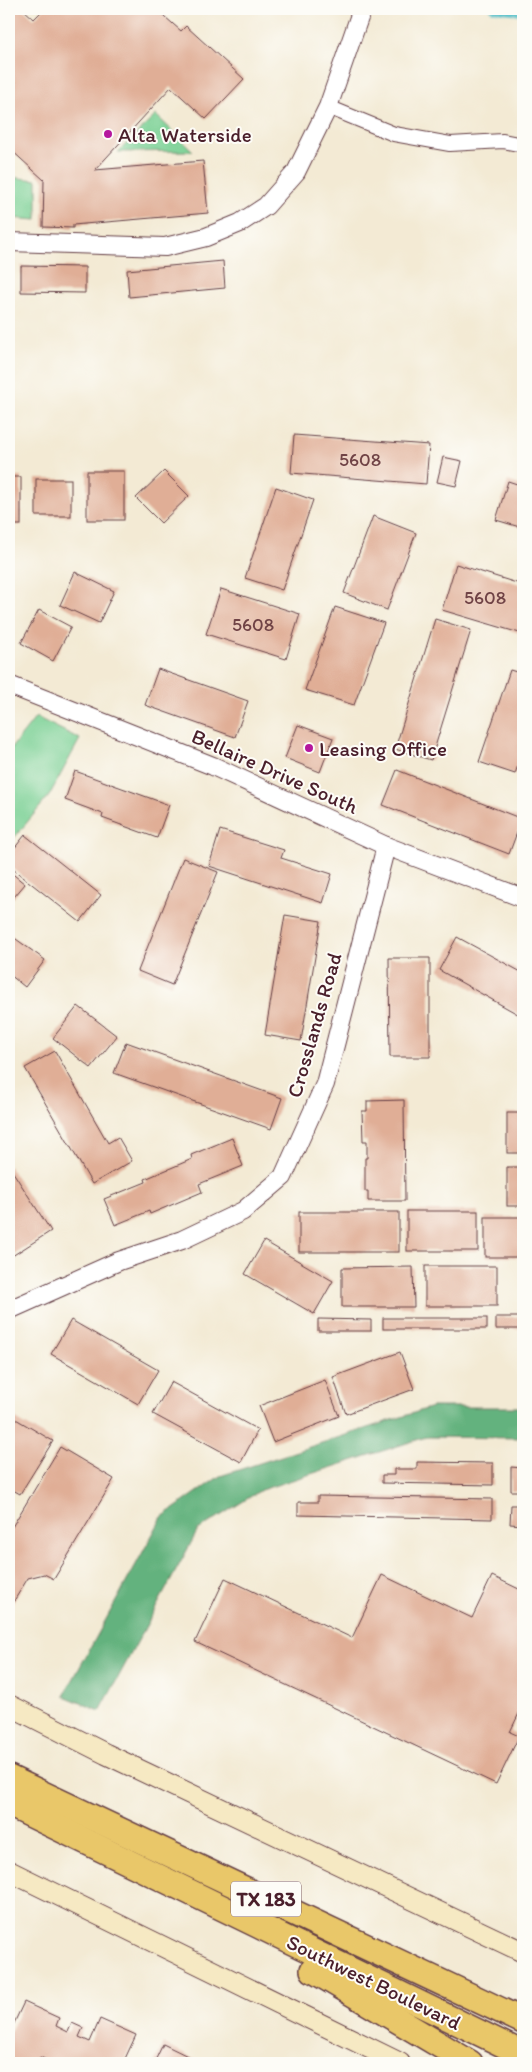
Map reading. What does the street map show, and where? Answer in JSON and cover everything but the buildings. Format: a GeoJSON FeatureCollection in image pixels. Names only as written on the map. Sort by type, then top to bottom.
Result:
{"type":"FeatureCollection","features":[{"type":"Feature","properties":{"kind":"highway","name":"Southwest Boulevard"},"geometry":{"type":"LineString","coordinates":[[9,1778],[453,1986],[523,2021]]}},
{"type":"Feature","properties":{"kind":"highway","name":"Southwest Boulevard"},"geometry":{"type":"LineString","coordinates":[[9,1804],[523,2054]]}},
{"type":"Feature","properties":{"kind":"highway"},"geometry":{"type":"LineString","coordinates":[[286,1940],[312,1969],[470,2063]]}},
{"type":"Feature","properties":{"kind":"highway"},"geometry":{"type":"LineString","coordinates":[[453,1986],[492,1994],[523,2006]]}},
{"type":"Feature","properties":{"kind":"main road"},"geometry":{"type":"LineString","coordinates":[[9,1705],[106,1754],[523,1952]]}},
{"type":"Feature","properties":{"kind":"main road"},"geometry":{"type":"LineString","coordinates":[[9,1871],[400,2063]]}},
{"type":"Feature","properties":{"kind":"street"},"geometry":{"type":"LineString","coordinates":[[9,242],[165,247],[206,237],[240,223],[266,206],[296,172],[330,103],[362,9]]}},
{"type":"Feature","properties":{"kind":"street"},"geometry":{"type":"LineString","coordinates":[[330,103],[394,134],[450,144],[503,141],[523,145]]}},
{"type":"Feature","properties":{"kind":"street","name":"Bellaire Drive South"},"geometry":{"type":"LineString","coordinates":[[9,685],[213,766],[386,846],[523,898]]}},
{"type":"Feature","properties":{"kind":"street","name":"Crosslands Road"},"geometry":{"type":"LineString","coordinates":[[9,1310],[119,1262],[182,1240],[243,1211],[283,1177],[325,1084],[386,846]]}},
{"type":"Feature","properties":{"kind":"green space"},"geometry":{"type":"Polygon","coordinates":[[[156,115],[193,151],[118,152],[156,115]]]}},
{"type":"Feature","properties":{"kind":"green space"},"geometry":{"type":"Polygon","coordinates":[[[9,177],[37,180],[37,220],[9,218],[9,177]]]}},
{"type":"Feature","properties":{"kind":"green space"},"geometry":{"type":"Polygon","coordinates":[[[36,717],[80,739],[49,796],[9,844],[9,751],[36,717]]]}},
{"type":"Feature","properties":{"kind":"green space"},"geometry":{"type":"Polygon","coordinates":[[[432,1407],[523,1407],[523,1438],[426,1437],[261,1490],[198,1530],[100,1711],[64,1696],[162,1517],[220,1476],[432,1407]]]}},
{"type":"Feature","properties":{"kind":"waterway"},"geometry":{"type":"LineString","coordinates":[[492,9],[523,13]]}},
{"type":"Feature","properties":{"kind":"place","name":"Alta Waterside"},"geometry":{"type":"Point","coordinates":[108,134]}},
{"type":"Feature","properties":{"kind":"place","name":"Leasing Office"},"geometry":{"type":"Point","coordinates":[309,748]}}]}
